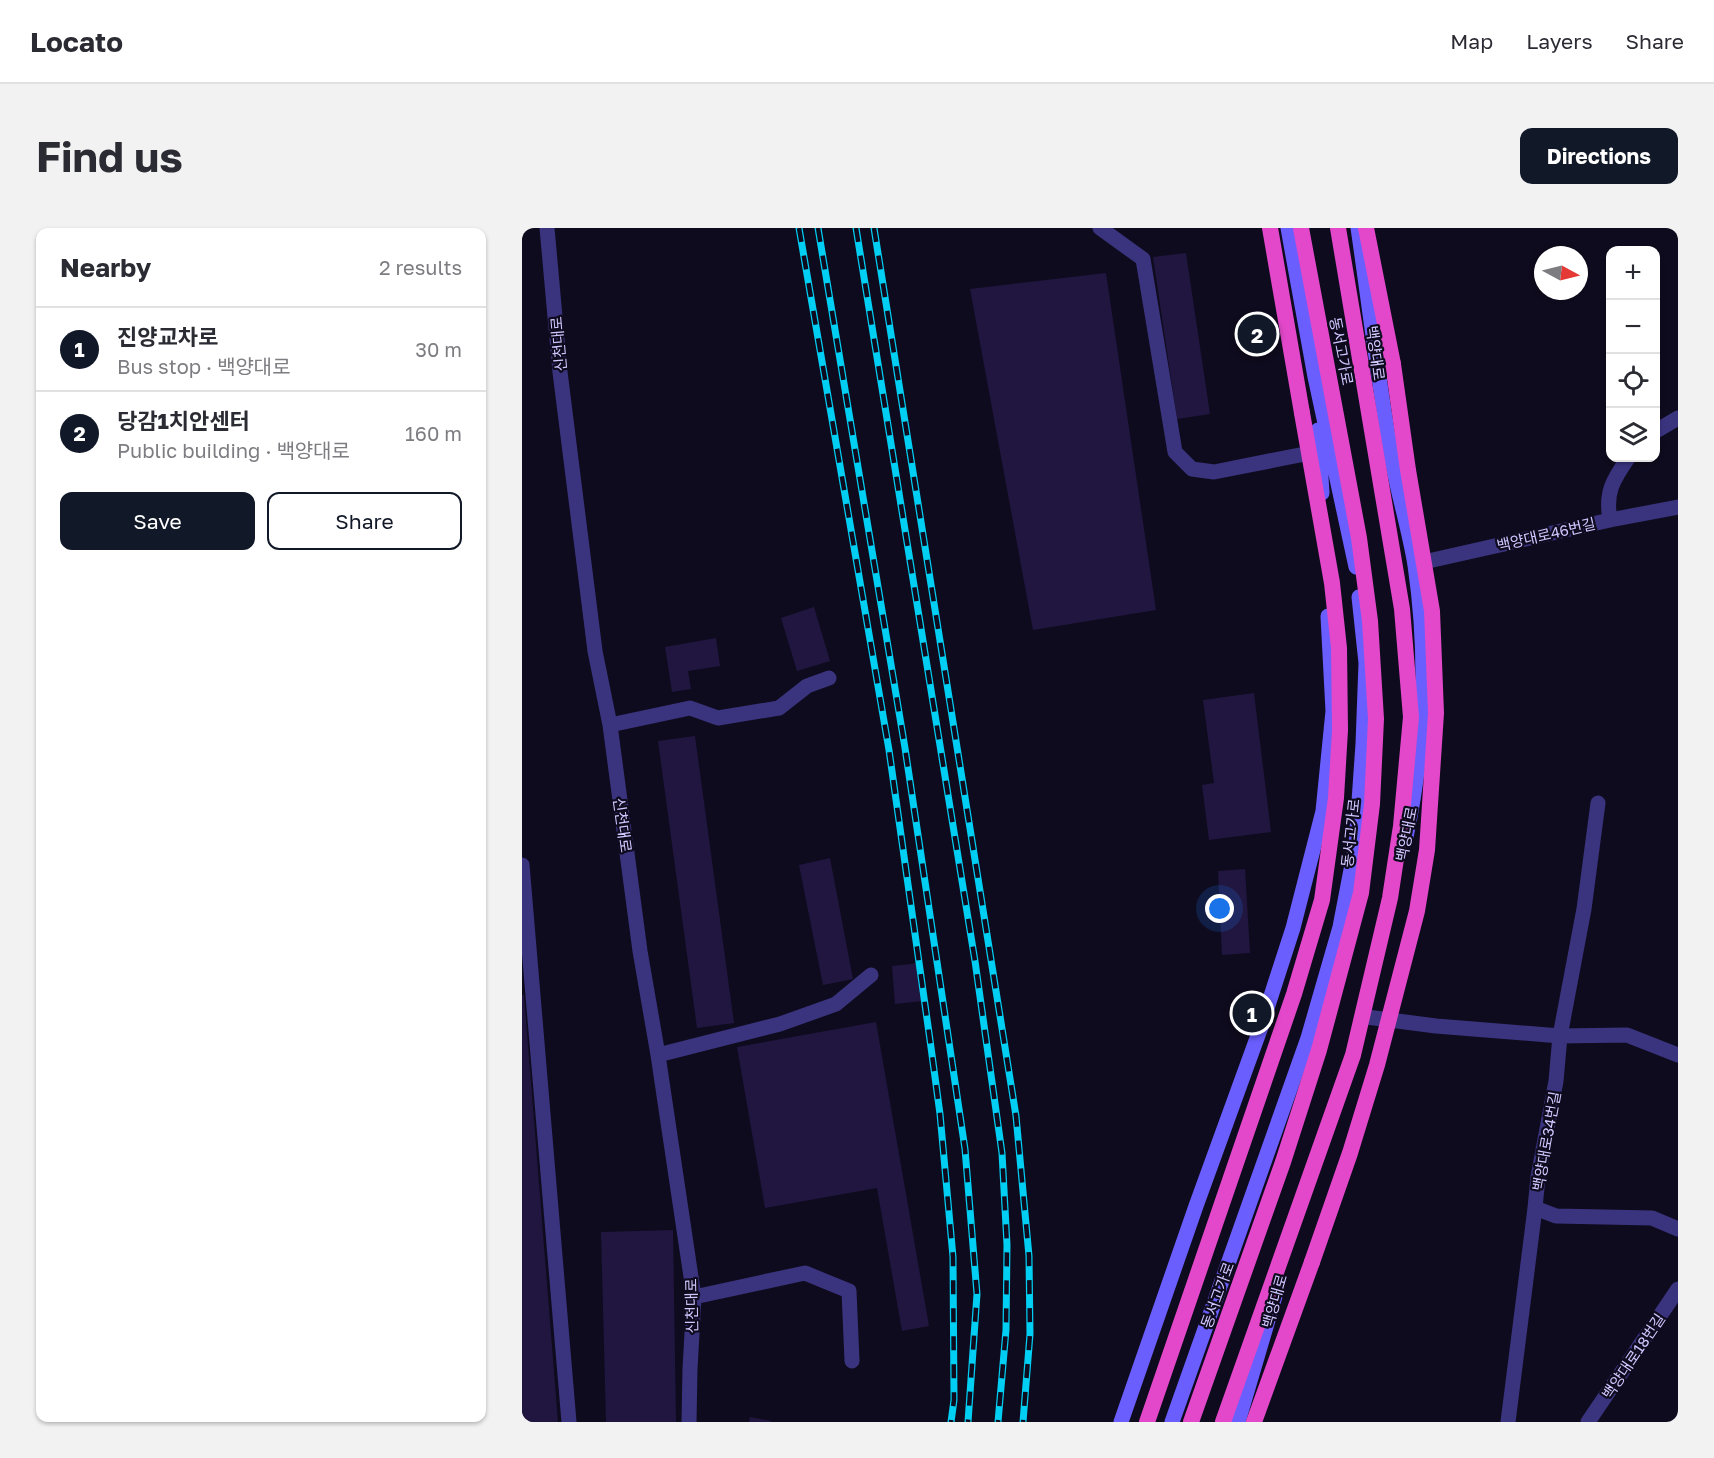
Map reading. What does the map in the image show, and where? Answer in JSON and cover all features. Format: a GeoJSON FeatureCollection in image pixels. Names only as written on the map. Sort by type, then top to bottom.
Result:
{"type":"FeatureCollection","features":[{"type":"Feature","properties":{"kind":"highway"},"geometry":{"type":"LineString","coordinates":[[1147,1422],[1294,994],[1322,900],[1336,798],[1340,730],[1339,648],[1332,583],[1270,228]]}},
{"type":"Feature","properties":{"kind":"highway","name":"동서고가로"},"geometry":{"type":"LineString","coordinates":[[1191,1422],[1283,1162],[1319,1050],[1361,893],[1372,804],[1376,719],[1370,621],[1359,538],[1300,228]]}},
{"type":"Feature","properties":{"kind":"highway","name":"동서고가로"},"geometry":{"type":"LineString","coordinates":[[1223,1422],[1353,1054],[1390,898],[1401,826],[1411,717],[1402,609],[1338,228]]}},
{"type":"Feature","properties":{"kind":"highway"},"geometry":{"type":"LineString","coordinates":[[1254,1422],[1350,1153],[1377,1065],[1414,922],[1426,850],[1436,713],[1432,611],[1393,364],[1366,228]]}},
{"type":"Feature","properties":{"kind":"main road"},"geometry":{"type":"LineString","coordinates":[[1172,1422],[1308,1038],[1340,927],[1356,844],[1366,663],[1356,569],[1314,376],[1287,228]]}},
{"type":"Feature","properties":{"kind":"main road","name":"백양대로"},"geometry":{"type":"LineString","coordinates":[[1238,1422],[1308,1186],[1367,1017],[1413,804],[1424,669],[1415,564],[1391,454],[1358,228]]}},
{"type":"Feature","properties":{"kind":"main road"},"geometry":{"type":"LineString","coordinates":[[1121,1422],[1196,1206],[1262,1027],[1293,928],[1323,811],[1333,711],[1314,376]]}},
{"type":"Feature","properties":{"kind":"street","name":"신천대로"},"geometry":{"type":"LineString","coordinates":[[547,228],[560,372],[592,628],[610,725],[640,951],[694,1297],[689,1422]]}},
{"type":"Feature","properties":{"kind":"street"},"geometry":{"type":"LineString","coordinates":[[1100,228],[1143,259],[1175,452],[1192,469],[1214,472],[1320,451]]}},
{"type":"Feature","properties":{"kind":"street"},"geometry":{"type":"LineString","coordinates":[[1660,429],[1678,418]]}},
{"type":"Feature","properties":{"kind":"street"},"geometry":{"type":"LineString","coordinates":[[1610,520],[1608,506],[1611,483],[1625,462]]}},
{"type":"Feature","properties":{"kind":"street","name":"백양대로46번길"},"geometry":{"type":"LineString","coordinates":[[1415,564],[1678,507]]}},
{"type":"Feature","properties":{"kind":"street"},"geometry":{"type":"LineString","coordinates":[[610,725],[690,708],[718,718],[778,708],[807,686],[829,678]]}},
{"type":"Feature","properties":{"kind":"street","name":"백양대로34번길"},"geometry":{"type":"LineString","coordinates":[[1598,803],[1584,909],[1560,1035],[1556,1081],[1538,1177],[1535,1208],[1556,1216],[1652,1218],[1678,1229]]}},
{"type":"Feature","properties":{"kind":"street"},"geometry":{"type":"LineString","coordinates":[[522,865],[569,1422]]}},
{"type":"Feature","properties":{"kind":"street"},"geometry":{"type":"LineString","coordinates":[[658,1055],[780,1024],[836,1004],[871,975]]}},
{"type":"Feature","properties":{"kind":"street"},"geometry":{"type":"LineString","coordinates":[[1367,1017],[1436,1026],[1560,1035],[1627,1035],[1678,1055]]}},
{"type":"Feature","properties":{"kind":"street"},"geometry":{"type":"LineString","coordinates":[[1508,1422],[1535,1208]]}},
{"type":"Feature","properties":{"kind":"street"},"geometry":{"type":"LineString","coordinates":[[694,1297],[806,1273],[849,1291],[852,1361]]}},
{"type":"Feature","properties":{"kind":"street","name":"백양대로18번길"},"geometry":{"type":"LineString","coordinates":[[1588,1422],[1678,1289]]}},
{"type":"Feature","properties":{"kind":"building"},"geometry":{"type":"Polygon","coordinates":[[[1186,253],[1210,414],[1177,419],[1153,257],[1186,253]]]}},
{"type":"Feature","properties":{"kind":"building"},"geometry":{"type":"Polygon","coordinates":[[[1106,273],[1156,610],[1033,630],[970,289],[1106,273]]]}},
{"type":"Feature","properties":{"kind":"building"},"geometry":{"type":"Polygon","coordinates":[[[814,607],[830,661],[797,671],[781,618],[814,607]]]}},
{"type":"Feature","properties":{"kind":"building"},"geometry":{"type":"Polygon","coordinates":[[[716,638],[720,666],[688,671],[691,689],[672,692],[665,647],[716,638]]]}},
{"type":"Feature","properties":{"kind":"building"},"geometry":{"type":"Polygon","coordinates":[[[1254,693],[1271,832],[1209,840],[1202,785],[1214,783],[1203,700],[1254,693]]]}},
{"type":"Feature","properties":{"kind":"building"},"geometry":{"type":"Polygon","coordinates":[[[695,736],[734,1023],[697,1028],[658,741],[695,736]]]}},
{"type":"Feature","properties":{"kind":"building"},"geometry":{"type":"Polygon","coordinates":[[[830,858],[853,979],[823,985],[799,865],[830,858]]]}},
{"type":"Feature","properties":{"kind":"building"},"geometry":{"type":"Polygon","coordinates":[[[1245,869],[1250,953],[1222,955],[1218,871],[1245,869]]]}},
{"type":"Feature","properties":{"kind":"building"},"geometry":{"type":"Polygon","coordinates":[[[920,963],[923,1001],[895,1004],[892,966],[920,963]]]}},
{"type":"Feature","properties":{"kind":"building"},"geometry":{"type":"Polygon","coordinates":[[[522,995],[524,995],[558,1422],[522,1422],[522,995]]]}},
{"type":"Feature","properties":{"kind":"building"},"geometry":{"type":"Polygon","coordinates":[[[876,1022],[929,1326],[902,1331],[877,1188],[765,1208],[737,1047],[876,1022]]]}},
{"type":"Feature","properties":{"kind":"building"},"geometry":{"type":"Polygon","coordinates":[[[673,1230],[676,1422],[606,1422],[601,1232],[673,1230]]]}},
{"type":"Feature","properties":{"kind":"building"},"geometry":{"type":"Polygon","coordinates":[[[750,1417],[771,1421],[771,1422],[749,1422],[750,1417]]]}},
{"type":"Feature","properties":{"kind":"railway"},"geometry":{"type":"LineString","coordinates":[[799,228],[889,750],[940,1114],[953,1257],[954,1400],[951,1422]]}},
{"type":"Feature","properties":{"kind":"railway"},"geometry":{"type":"LineString","coordinates":[[818,228],[905,748],[965,1149],[977,1294],[968,1422]]}},
{"type":"Feature","properties":{"kind":"railway"},"geometry":{"type":"LineString","coordinates":[[856,228],[975,961],[1002,1153],[1007,1245],[1006,1330],[998,1422]]}},
{"type":"Feature","properties":{"kind":"railway"},"geometry":{"type":"LineString","coordinates":[[874,228],[1016,1116],[1029,1256],[1030,1334],[1023,1422]]}},
{"type":"Feature","properties":{"kind":"place","name":"당감1치안센터"},"geometry":{"type":"Point","coordinates":[1257,334]}},
{"type":"Feature","properties":{"kind":"place","name":"진양교차로"},"geometry":{"type":"Point","coordinates":[1252,1013]}}]}
